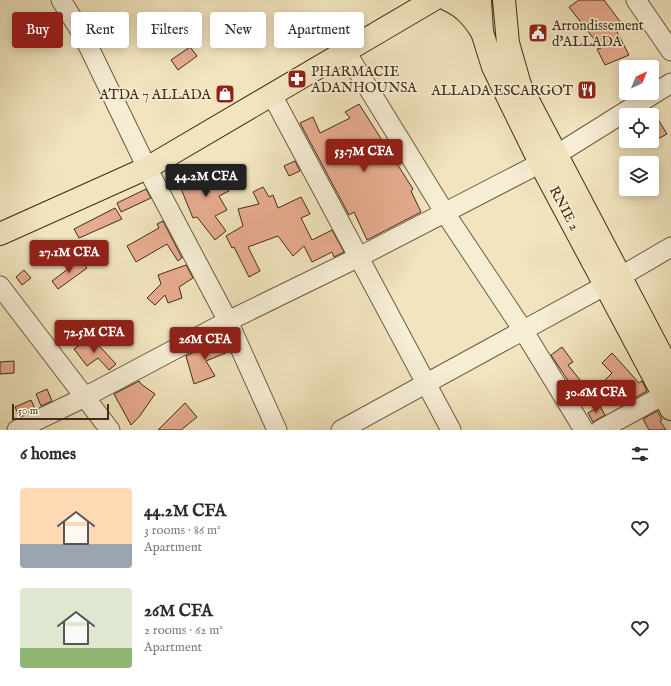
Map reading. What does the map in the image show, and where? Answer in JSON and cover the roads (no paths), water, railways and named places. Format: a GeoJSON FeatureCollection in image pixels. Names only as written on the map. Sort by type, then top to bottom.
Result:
{"type":"FeatureCollection","features":[{"type":"Feature","properties":{"kind":"main road"},"geometry":{"type":"LineString","coordinates":[[0,234],[147,168],[433,0]]}},
{"type":"Feature","properties":{"kind":"main road"},"geometry":{"type":"LineString","coordinates":[[448,0],[458,5],[472,17],[482,32]]}},
{"type":"Feature","properties":{"kind":"main road","name":"RNIE 2"},"geometry":{"type":"LineString","coordinates":[[480,0],[482,32],[493,67],[548,159],[613,281],[668,398]]}},
{"type":"Feature","properties":{"kind":"main road","name":"RNIE 2"},"geometry":{"type":"LineString","coordinates":[[504,0],[508,43],[520,85],[548,159]]}},
{"type":"Feature","properties":{"kind":"main road","name":"RNIE 2"},"geometry":{"type":"LineString","coordinates":[[613,281],[671,373]]}},
{"type":"Feature","properties":{"kind":"street"},"geometry":{"type":"LineString","coordinates":[[61,0],[83,35],[147,168],[228,321],[277,430]]}},
{"type":"Feature","properties":{"kind":"street"},"geometry":{"type":"LineString","coordinates":[[636,0],[671,51]]}},
{"type":"Feature","properties":{"kind":"street"},"geometry":{"type":"LineString","coordinates":[[346,52],[445,213],[523,330],[584,430]]}},
{"type":"Feature","properties":{"kind":"street"},"geometry":{"type":"LineString","coordinates":[[17,430],[83,398],[228,321],[359,257],[548,159],[671,83]]}},
{"type":"Feature","properties":{"kind":"street"},"geometry":{"type":"LineString","coordinates":[[272,95],[451,430]]}},
{"type":"Feature","properties":{"kind":"street"},"geometry":{"type":"LineString","coordinates":[[341,430],[613,281],[671,247]]}},
{"type":"Feature","properties":{"kind":"street"},"geometry":{"type":"LineString","coordinates":[[0,286],[83,398],[110,430]]}},
{"type":"Feature","properties":{"kind":"street"},"geometry":{"type":"LineString","coordinates":[[600,430],[668,398]]}},
{"type":"Feature","properties":{"kind":"place","name":"Arrondissement d'ALLADA"},"geometry":{"type":"Point","coordinates":[538,33]}},
{"type":"Feature","properties":{"kind":"place","name":"PHARMACIE ADANHOUNSA"},"geometry":{"type":"Point","coordinates":[297,79]}},
{"type":"Feature","properties":{"kind":"place","name":"ALLADA ESCARGOT"},"geometry":{"type":"Point","coordinates":[587,90]}},
{"type":"Feature","properties":{"kind":"place","name":"ATDA 7 ALLADA"},"geometry":{"type":"Point","coordinates":[225,94]}}]}
